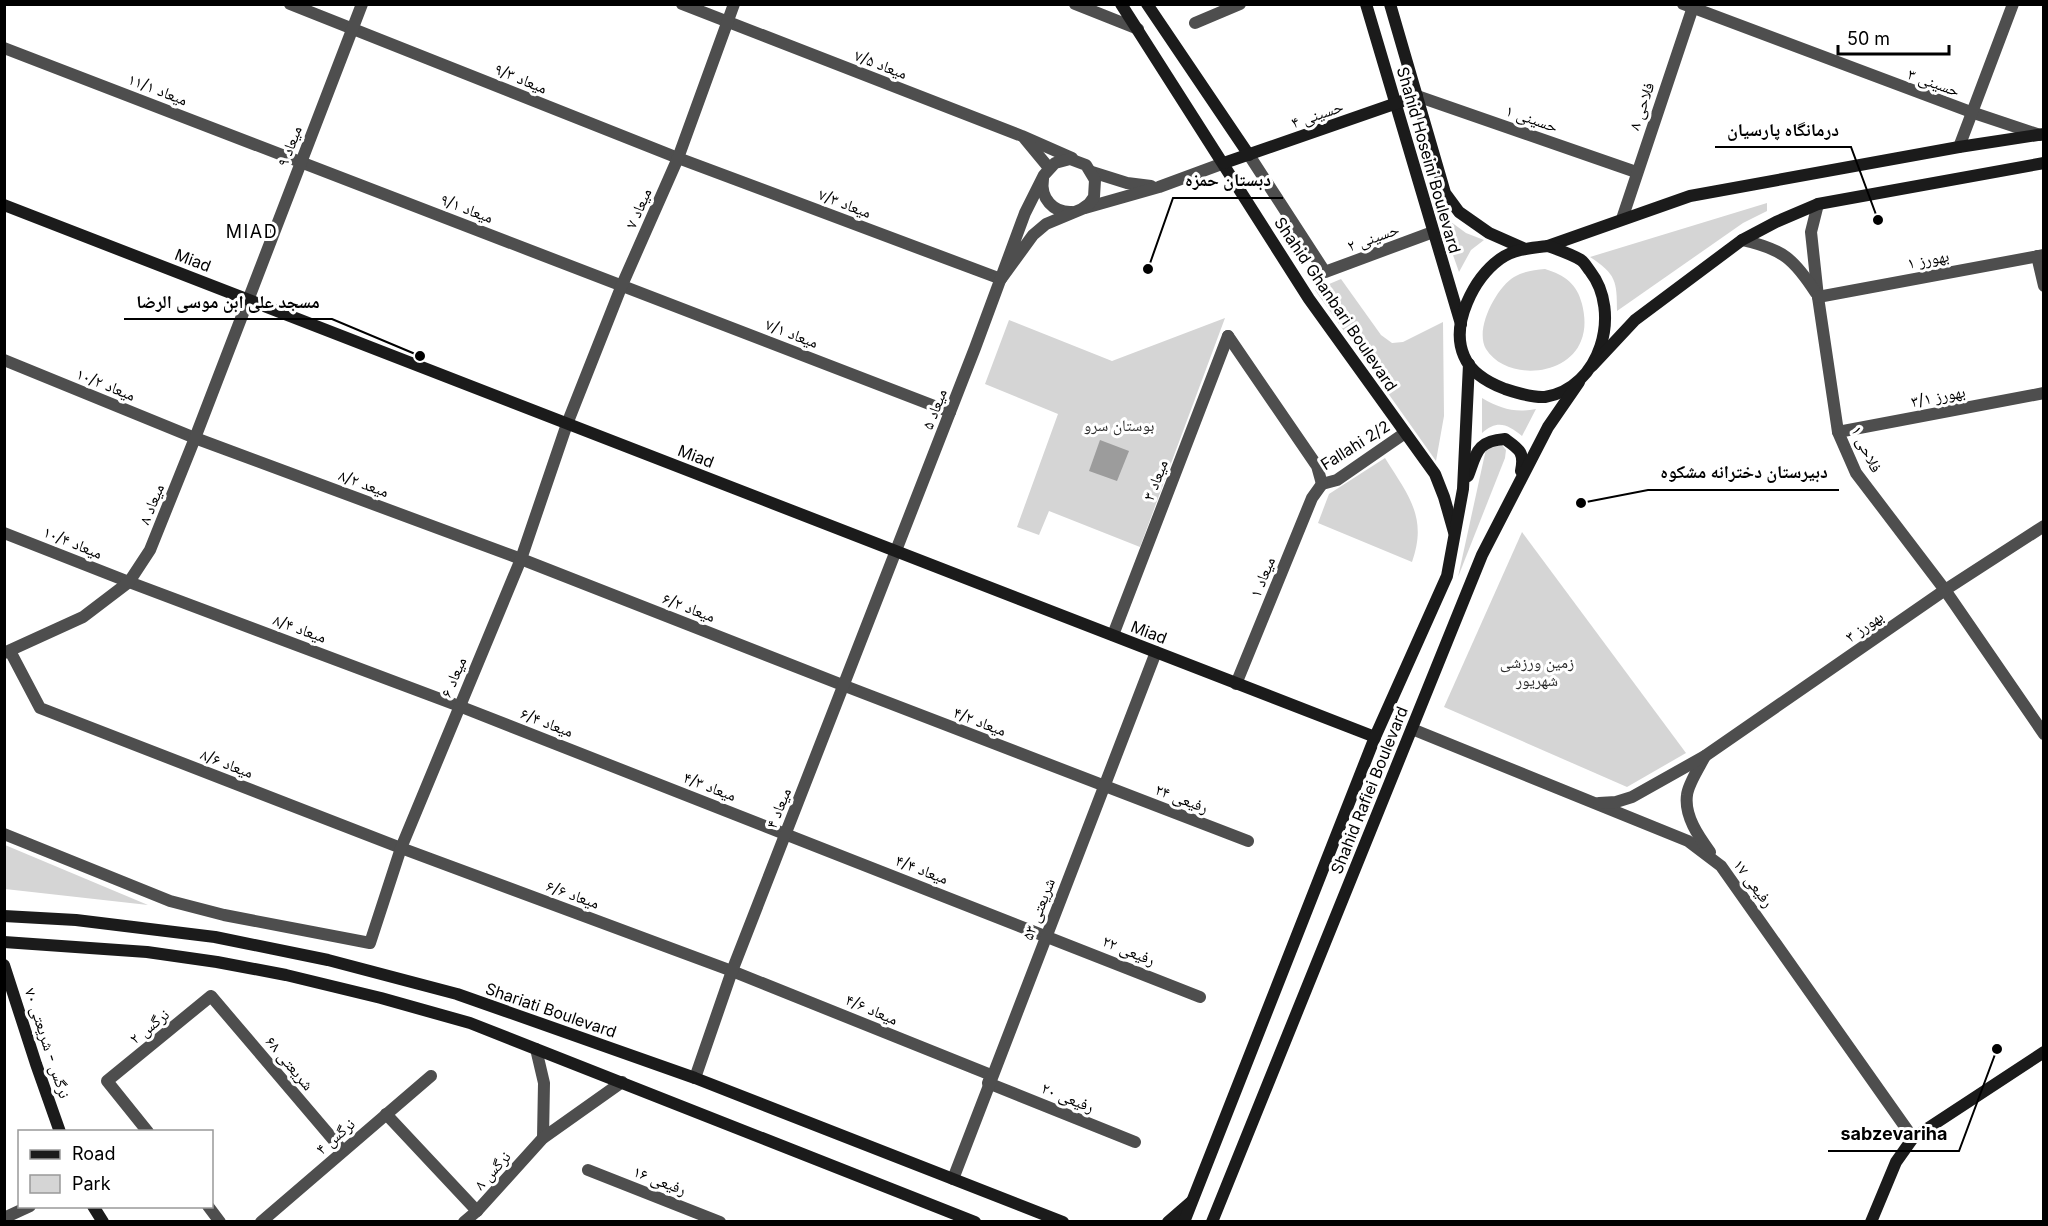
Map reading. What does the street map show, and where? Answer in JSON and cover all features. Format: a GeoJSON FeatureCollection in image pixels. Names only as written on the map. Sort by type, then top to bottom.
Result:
{"type":"FeatureCollection","features":[{"type":"Feature","properties":{"kind":"main road","name":"Shahid Ghanbari Boulevard"},"geometry":{"type":"LineString","coordinates":[[1121,4],[1309,299],[1435,474],[1455,536]]}},
{"type":"Feature","properties":{"kind":"main road"},"geometry":{"type":"LineString","coordinates":[[1147,4],[1249,155]]}},
{"type":"Feature","properties":{"kind":"main road","name":"Shahid Hoseini Boulevard"},"geometry":{"type":"LineString","coordinates":[[1366,4],[1461,324]]}},
{"type":"Feature","properties":{"kind":"main road","name":"Shahid Hoseini Boulevard"},"geometry":{"type":"LineString","coordinates":[[1390,4],[1445,193],[1459,212],[1489,233],[1523,249]]}},
{"type":"Feature","properties":{"kind":"main road","name":"حسینی ۴"},"geometry":{"type":"LineString","coordinates":[[1224,163],[1417,96]]}},
{"type":"Feature","properties":{"kind":"main road"},"geometry":{"type":"LineString","coordinates":[[2042,135],[1959,147],[1690,196],[1548,246],[1523,249],[1500,259],[1484,275],[1470,297],[1461,324],[1460,342],[1464,356],[1479,376],[1497,386],[1518,393],[1544,397],[1565,390],[1579,382],[1635,320],[1742,240],[1776,222],[1818,204],[2043,163]]}},
{"type":"Feature","properties":{"kind":"main road","name":"Miad"},"geometry":{"type":"LineString","coordinates":[[4,206],[1376,738]]}},
{"type":"Feature","properties":{"kind":"main road"},"geometry":{"type":"LineString","coordinates":[[1548,246],[1583,261],[1599,282],[1606,310],[1605,331],[1592,366]]}},
{"type":"Feature","properties":{"kind":"main road","name":"Shahid Rafiei Boulevard"},"geometry":{"type":"LineString","coordinates":[[1184,1221],[1376,738],[1447,576],[1463,489],[1469,364]]}},
{"type":"Feature","properties":{"kind":"main road","name":"Shahid Rafiei Boulevard"},"geometry":{"type":"LineString","coordinates":[[1216,1218],[1482,555],[1517,483],[1548,427],[1579,382]]}},
{"type":"Feature","properties":{"kind":"main road"},"geometry":{"type":"LineString","coordinates":[[1463,489],[1477,450],[1490,440],[1505,439],[1519,448],[1523,460],[1517,483]]}},
{"type":"Feature","properties":{"kind":"main road","name":"Shariati Boulevard"},"geometry":{"type":"LineString","coordinates":[[4,916],[76,920],[215,937],[328,960],[457,994],[695,1078],[1063,1221]]}},
{"type":"Feature","properties":{"kind":"main road"},"geometry":{"type":"LineString","coordinates":[[4,942],[147,952],[217,962],[286,975],[470,1023],[975,1221]]}},
{"type":"Feature","properties":{"kind":"main road","name":"نرگس - شریعتی ۷۰"},"geometry":{"type":"LineString","coordinates":[[4,964],[60,1130]]}},
{"type":"Feature","properties":{"kind":"main road"},"geometry":{"type":"LineString","coordinates":[[1871,1221],[1896,1162],[1913,1138],[2043,1052]]}},
{"type":"Feature","properties":{"kind":"main road"},"geometry":{"type":"LineString","coordinates":[[1168,1221],[1192,1202]]}},
{"type":"Feature","properties":{"kind":"main road"},"geometry":{"type":"LineString","coordinates":[[94,1208],[103,1221]]}},
{"type":"Feature","properties":{"kind":"street","name":"میعاد ۹/۳"},"geometry":{"type":"LineString","coordinates":[[290,4],[678,158]]}},
{"type":"Feature","properties":{"kind":"street","name":"میعاد ۹"},"geometry":{"type":"LineString","coordinates":[[247,299],[362,4]]}},
{"type":"Feature","properties":{"kind":"street","name":"میعاد ۷/۵"},"geometry":{"type":"LineString","coordinates":[[682,4],[1022,136],[1078,161]]}},
{"type":"Feature","properties":{"kind":"street","name":"میعاد ۷"},"geometry":{"type":"LineString","coordinates":[[567,424],[622,285],[678,158],[734,4]]}},
{"type":"Feature","properties":{"kind":"street"},"geometry":{"type":"LineString","coordinates":[[1075,4],[1138,28]]}},
{"type":"Feature","properties":{"kind":"street"},"geometry":{"type":"LineString","coordinates":[[1195,23],[1240,4]]}},
{"type":"Feature","properties":{"kind":"street"},"geometry":{"type":"LineString","coordinates":[[1959,147],[2013,4]]}},
{"type":"Feature","properties":{"kind":"street","name":"حسینی ۳"},"geometry":{"type":"LineString","coordinates":[[1690,6],[1816,56],[2042,135]]}},
{"type":"Feature","properties":{"kind":"street","name":"فلاحی ۸"},"geometry":{"type":"LineString","coordinates":[[1622,219],[1690,6]]}},
{"type":"Feature","properties":{"kind":"street","name":"میعاد ۱۱/۱"},"geometry":{"type":"LineString","coordinates":[[4,48],[300,162]]}},
{"type":"Feature","properties":{"kind":"street","name":"حسینی ۱"},"geometry":{"type":"LineString","coordinates":[[1417,96],[1636,172]]}},
{"type":"Feature","properties":{"kind":"street","name":"میعاد ۷/۵"},"geometry":{"type":"LineString","coordinates":[[1022,136],[1047,172]]}},
{"type":"Feature","properties":{"kind":"street","name":"حسینی ۲"},"geometry":{"type":"LineString","coordinates":[[1249,155],[1325,272],[1433,232]]}},
{"type":"Feature","properties":{"kind":"street","name":"میعاد ۷/۳"},"geometry":{"type":"LineString","coordinates":[[678,158],[1001,279]]}},
{"type":"Feature","properties":{"kind":"street"},"geometry":{"type":"LineString","coordinates":[[1001,279],[1025,213],[1047,172],[1062,160],[1078,161],[1092,172],[1127,183],[1158,187]]}},
{"type":"Feature","properties":{"kind":"street","name":"میعاد ۹/۱"},"geometry":{"type":"LineString","coordinates":[[300,162],[622,285]]}},
{"type":"Feature","properties":{"kind":"street"},"geometry":{"type":"LineString","coordinates":[[1001,279],[1033,235],[1046,224],[1078,211],[1158,187],[1224,163]]}},
{"type":"Feature","properties":{"kind":"street"},"geometry":{"type":"LineString","coordinates":[[1047,172],[1043,191],[1046,199],[1058,210],[1078,211],[1094,197],[1095,180],[1092,172]]}},
{"type":"Feature","properties":{"kind":"street","name":"فلاحی ۱"},"geometry":{"type":"LineString","coordinates":[[1818,204],[1811,232],[1838,432],[1856,473],[1945,590],[2043,734]]}},
{"type":"Feature","properties":{"kind":"street","name":"فلاحی ۱"},"geometry":{"type":"LineString","coordinates":[[1742,240],[1762,244],[1782,254],[1800,268],[1818,297]]}},
{"type":"Feature","properties":{"kind":"street"},"geometry":{"type":"LineString","coordinates":[[2040,255],[2043,286]]}},
{"type":"Feature","properties":{"kind":"street","name":"بهورز ۱"},"geometry":{"type":"LineString","coordinates":[[1818,297],[2040,255]]}},
{"type":"Feature","properties":{"kind":"street","name":"میعاد ۵"},"geometry":{"type":"LineString","coordinates":[[896,551],[1001,279]]}},
{"type":"Feature","properties":{"kind":"street","name":"میعاد ۷/۱"},"geometry":{"type":"LineString","coordinates":[[622,285],[950,412]]}},
{"type":"Feature","properties":{"kind":"street","name":"میعاد ۸"},"geometry":{"type":"LineString","coordinates":[[7,652],[83,617],[129,582],[150,549],[195,438],[247,299]]}},
{"type":"Feature","properties":{"kind":"street","name":"میعاد ۳"},"geometry":{"type":"LineString","coordinates":[[1113,636],[1228,336],[1317,466],[1322,484]]}},
{"type":"Feature","properties":{"kind":"street","name":"میعاد ۱۰/۲"},"geometry":{"type":"LineString","coordinates":[[4,360],[195,438]]}},
{"type":"Feature","properties":{"kind":"street","name":"بهورز ۳/۱"},"geometry":{"type":"LineString","coordinates":[[1838,432],[2043,393]]}},
{"type":"Feature","properties":{"kind":"street","name":"میعاد ۶"},"geometry":{"type":"LineString","coordinates":[[4,834],[170,901],[224,915],[370,943],[401,848],[521,559],[567,424]]}},
{"type":"Feature","properties":{"kind":"street","name":"Fallahi 2/2"},"geometry":{"type":"LineString","coordinates":[[1322,484],[1336,480],[1405,433]]}},
{"type":"Feature","properties":{"kind":"street","name":"میعد ۸/۲"},"geometry":{"type":"LineString","coordinates":[[195,438],[521,559]]}},
{"type":"Feature","properties":{"kind":"street","name":"میعاد ۱"},"geometry":{"type":"LineString","coordinates":[[1236,684],[1312,498],[1322,484]]}},
{"type":"Feature","properties":{"kind":"street","name":"بهورز ۳"},"geometry":{"type":"LineString","coordinates":[[1595,804],[1616,802],[1632,796],[1705,756],[1945,590],[2043,526]]}},
{"type":"Feature","properties":{"kind":"street","name":"میعاد ۱۰/۴"},"geometry":{"type":"LineString","coordinates":[[4,533],[129,582]]}},
{"type":"Feature","properties":{"kind":"street","name":"میعاد ۴"},"geometry":{"type":"LineString","coordinates":[[695,1078],[732,970],[896,551]]}},
{"type":"Feature","properties":{"kind":"street","name":"میعاد ۶/۲"},"geometry":{"type":"LineString","coordinates":[[521,559],[844,686]]}},
{"type":"Feature","properties":{"kind":"street","name":"میعاد ۸/۴"},"geometry":{"type":"LineString","coordinates":[[129,582],[459,706]]}},
{"type":"Feature","properties":{"kind":"street","name":"میعاد ۸/۶"},"geometry":{"type":"LineString","coordinates":[[7,652],[40,708],[401,848]]}},
{"type":"Feature","properties":{"kind":"street","name":"شریعتی ۵۳"},"geometry":{"type":"LineString","coordinates":[[953,1179],[988,1083],[1156,652]]}},
{"type":"Feature","properties":{"kind":"street","name":"میعاد ۴/۲"},"geometry":{"type":"LineString","coordinates":[[844,686],[1104,787]]}},
{"type":"Feature","properties":{"kind":"street","name":"میعاد ۶/۴"},"geometry":{"type":"LineString","coordinates":[[459,706],[623,770]]}},
{"type":"Feature","properties":{"kind":"street","name":"رفیعی ۱۷"},"geometry":{"type":"LineString","coordinates":[[1412,729],[1688,841],[1721,866],[1913,1138]]}},
{"type":"Feature","properties":{"kind":"street"},"geometry":{"type":"LineString","coordinates":[[1705,756],[1686,794],[1688,811],[1697,835],[1721,866]]}},
{"type":"Feature","properties":{"kind":"street","name":"میعاد ۴/۳"},"geometry":{"type":"LineString","coordinates":[[623,770],[786,834]]}},
{"type":"Feature","properties":{"kind":"street","name":"رفیعی ۲۴"},"geometry":{"type":"LineString","coordinates":[[1104,787],[1248,841]]}},
{"type":"Feature","properties":{"kind":"street","name":"میعاد ۴/۴"},"geometry":{"type":"LineString","coordinates":[[786,834],[1046,934]]}},
{"type":"Feature","properties":{"kind":"street","name":"میعاد ۶/۶"},"geometry":{"type":"LineString","coordinates":[[401,848],[732,970]]}},
{"type":"Feature","properties":{"kind":"street","name":"رفیعی ۲۲"},"geometry":{"type":"LineString","coordinates":[[1046,934],[1200,997]]}},
{"type":"Feature","properties":{"kind":"street","name":"میعاد ۴/۶"},"geometry":{"type":"LineString","coordinates":[[732,970],[991,1076],[988,1083]]}},
{"type":"Feature","properties":{"kind":"street","name":"نرگس ۲"},"geometry":{"type":"LineString","coordinates":[[147,1130],[107,1080],[211,996]]}},
{"type":"Feature","properties":{"kind":"street","name":"شریعتی ۶۸"},"geometry":{"type":"LineString","coordinates":[[211,996],[343,1151]]}},
{"type":"Feature","properties":{"kind":"street"},"geometry":{"type":"LineString","coordinates":[[536,1049],[544,1083],[543,1138]]}},
{"type":"Feature","properties":{"kind":"street","name":"نرگس ۴"},"geometry":{"type":"LineString","coordinates":[[261,1221],[431,1076]]}},
{"type":"Feature","properties":{"kind":"street","name":"نرگس ۸"},"geometry":{"type":"LineString","coordinates":[[464,1221],[477,1211],[543,1138],[622,1082]]}},
{"type":"Feature","properties":{"kind":"street","name":"رفیعی ۲۰"},"geometry":{"type":"LineString","coordinates":[[988,1083],[1136,1142]]}},
{"type":"Feature","properties":{"kind":"street"},"geometry":{"type":"LineString","coordinates":[[386,1114],[477,1211]]}},
{"type":"Feature","properties":{"kind":"street","name":"رفیعی ۱۶"},"geometry":{"type":"LineString","coordinates":[[588,1170],[706,1219],[720,1221]]}},
{"type":"Feature","properties":{"kind":"street"},"geometry":{"type":"LineString","coordinates":[[5,1216],[25,1208]]}},
{"type":"Feature","properties":{"kind":"street"},"geometry":{"type":"LineString","coordinates":[[210,1208],[220,1221]]}},
{"type":"Feature","properties":{"kind":"green space"},"geometry":{"type":"Polygon","coordinates":[[[1767,203],[1767,211],[1743,223],[1617,311],[1613,279],[1605,268],[1590,257],[1767,203]]]}},
{"type":"Feature","properties":{"kind":"green space"},"geometry":{"type":"Polygon","coordinates":[[[1451,222],[1466,233],[1484,240],[1471,250],[1459,272],[1442,224],[1451,222]]]}},
{"type":"Feature","properties":{"kind":"green space"},"geometry":{"type":"Polygon","coordinates":[[[1545,269],[1569,281],[1580,297],[1584,318],[1584,332],[1581,341],[1574,353],[1563,362],[1550,368],[1536,371],[1507,366],[1495,359],[1486,349],[1483,341],[1485,320],[1489,309],[1507,282],[1514,277],[1525,272],[1545,269]]]}},
{"type":"Feature","properties":{"kind":"green space"},"geometry":{"type":"Polygon","coordinates":[[[1341,279],[1381,335],[1392,343],[1403,342],[1443,322],[1444,416],[1436,461],[1315,290],[1341,279]]]}},
{"type":"Feature","properties":{"kind":"green space","name":"بوستان سرو"},"geometry":{"type":"Polygon","coordinates":[[[1225,318],[1140,547],[1049,511],[1039,535],[1017,527],[1058,414],[985,384],[1009,320],[1112,361],[1225,318]]]}},
{"type":"Feature","properties":{"kind":"green space"},"geometry":{"type":"Polygon","coordinates":[[[1482,398],[1508,409],[1521,411],[1536,409],[1522,436],[1503,425],[1493,426],[1482,433],[1482,398]]]}},
{"type":"Feature","properties":{"kind":"green space"},"geometry":{"type":"Polygon","coordinates":[[[1502,445],[1506,450],[1505,458],[1458,577],[1486,449],[1502,445]]]}},
{"type":"Feature","properties":{"kind":"green space"},"geometry":{"type":"Polygon","coordinates":[[[1385,458],[1408,495],[1417,519],[1418,532],[1412,562],[1318,523],[1329,494],[1385,458]]]}},
{"type":"Feature","properties":{"kind":"green space","name":"زمین ورزشی شهریور"},"geometry":{"type":"Polygon","coordinates":[[[1522,532],[1686,753],[1627,787],[1444,707],[1522,532]]]}},
{"type":"Feature","properties":{"kind":"green space"},"geometry":{"type":"Polygon","coordinates":[[[5,845],[148,905],[5,889],[5,845]]]}},
{"type":"Feature","properties":{"kind":"shaded area"},"geometry":{"type":"Polygon","coordinates":[[[1100,440],[1129,451],[1117,481],[1089,471],[1100,440]]]}},
{"type":"Feature","properties":{"kind":"place","name":"درمانگاه پارسیان"},"geometry":{"type":"Point","coordinates":[1878,220]}},
{"type":"Feature","properties":{"kind":"place","name":"دبستان حمزه"},"geometry":{"type":"Point","coordinates":[1148,269]}},
{"type":"Feature","properties":{"kind":"place","name":"مسجد علی ابن موسی الرضا"},"geometry":{"type":"Point","coordinates":[420,356]}},
{"type":"Feature","properties":{"kind":"place","name":"دبیرستان دخترانه مشکوه"},"geometry":{"type":"Point","coordinates":[1581,503]}},
{"type":"Feature","properties":{"kind":"place","name":"sabzevariha"},"geometry":{"type":"Point","coordinates":[1997,1049]}},
{"type":"Feature","properties":{"kind":"district","name":"MIAD"},"geometry":{"type":"Point","coordinates":[252,231]}}]}
